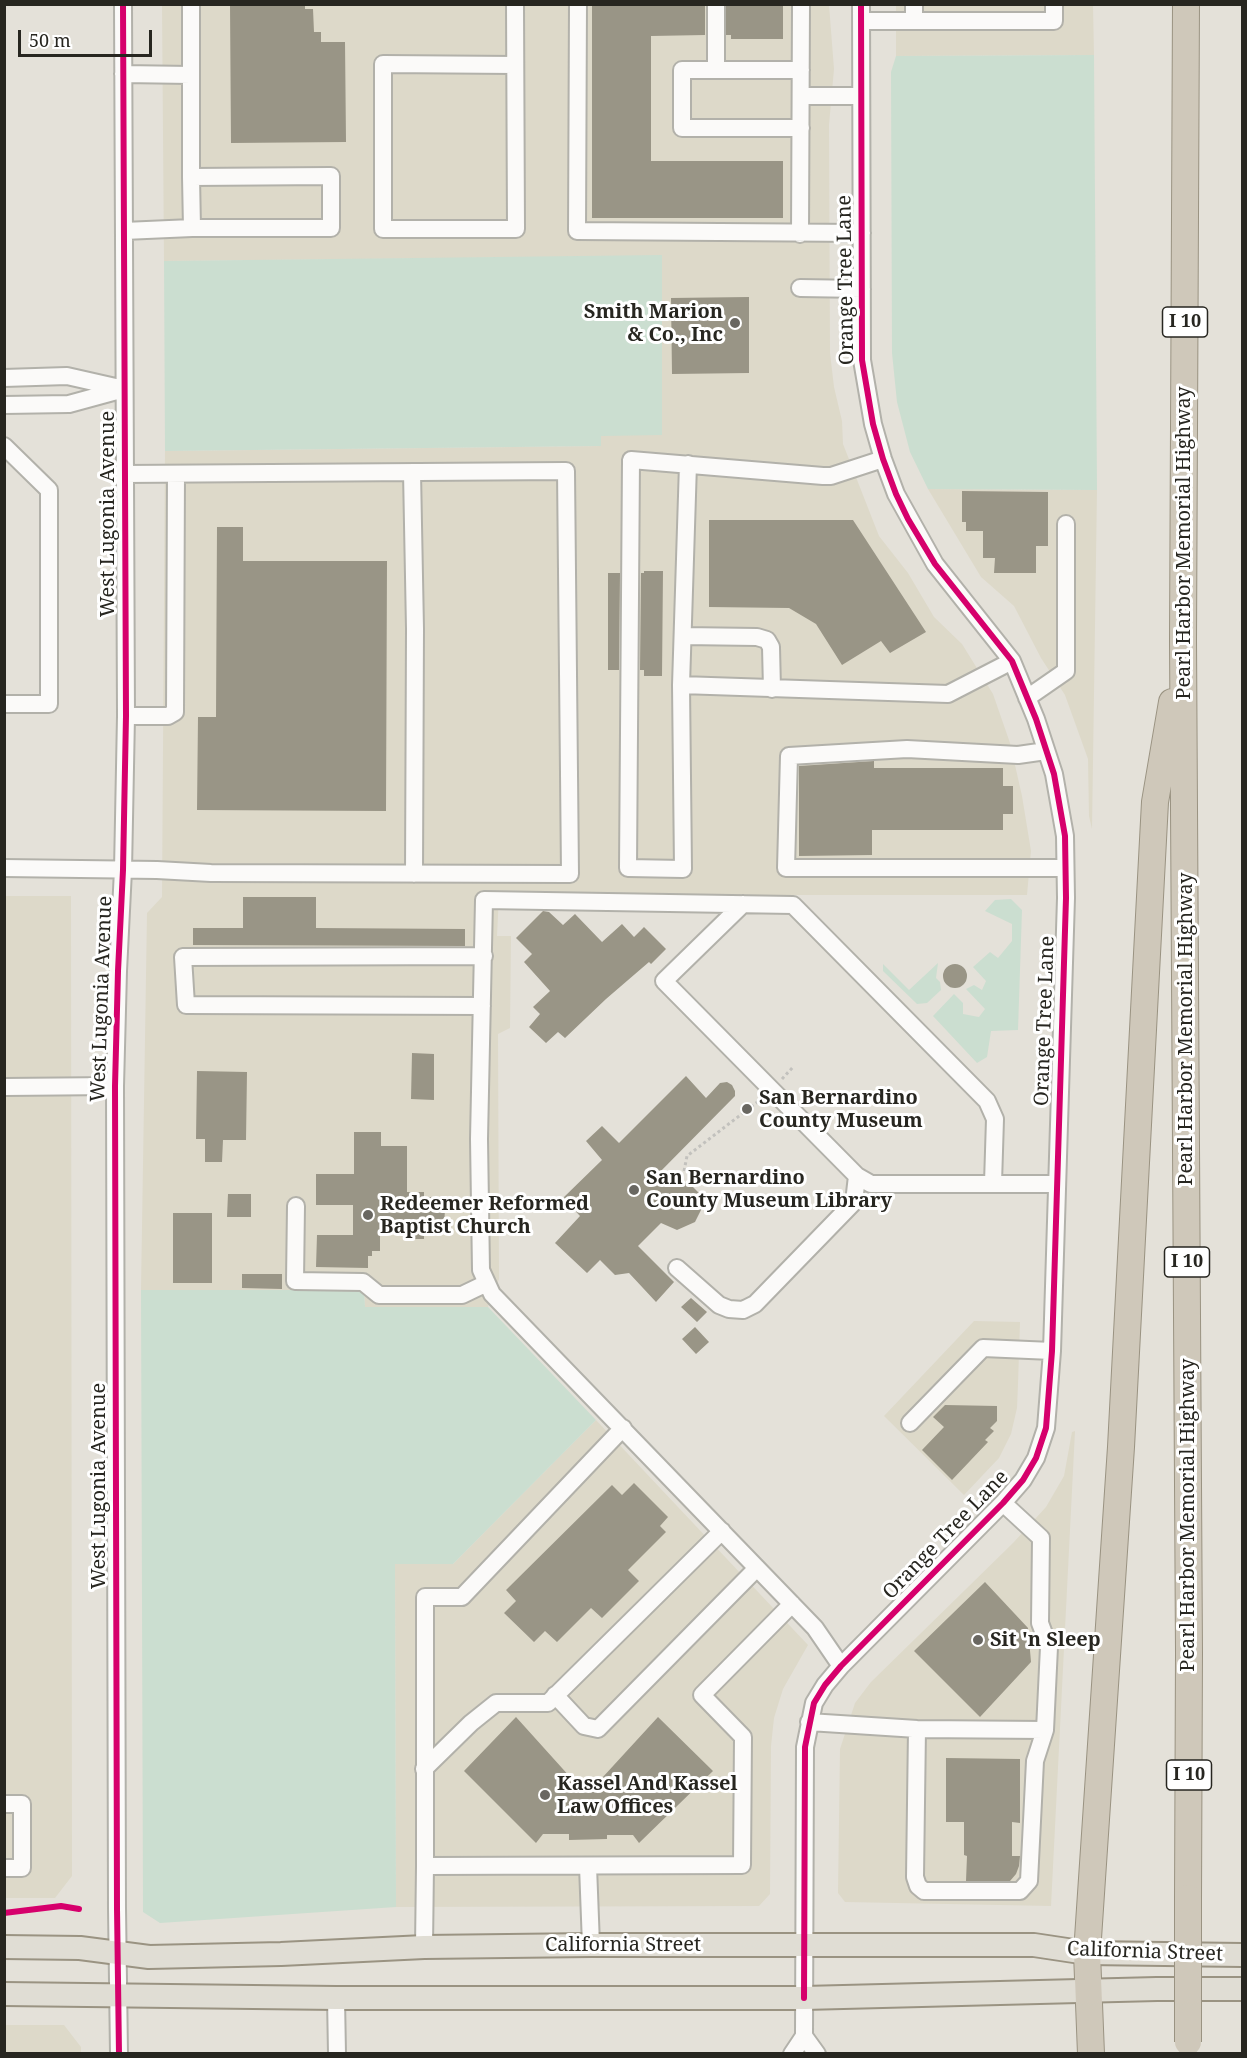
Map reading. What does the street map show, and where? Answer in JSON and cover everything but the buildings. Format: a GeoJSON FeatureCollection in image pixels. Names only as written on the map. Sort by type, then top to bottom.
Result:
{"type":"FeatureCollection","features":[{"type":"Feature","properties":{"kind":"highway","name":"Pearl Harbor Memorial Highway"},"geometry":{"type":"LineString","coordinates":[[1186,4],[1183,640],[1189,1641],[1188,2048]]}},
{"type":"Feature","properties":{"kind":"highway"},"geometry":{"type":"LineString","coordinates":[[1091,2054],[1087,1953],[1120,1448],[1155,802],[1183,640]]}},
{"type":"Feature","properties":{"kind":"main road","name":"California Street"},"geometry":{"type":"LineString","coordinates":[[4,1947],[80,1948],[149,1957],[424,1947],[804,1944],[1034,1945],[1087,1953],[1242,1954]]}},
{"type":"Feature","properties":{"kind":"main road","name":"California Street"},"geometry":{"type":"LineString","coordinates":[[4,1994],[336,1998],[804,1998],[1242,1989]]}},
{"type":"Feature","properties":{"kind":"street","name":"West Lugonia Avenue"},"geometry":{"type":"LineString","coordinates":[[119,2054],[115,1086],[126,716],[123,4]]}},
{"type":"Feature","properties":{"kind":"street"},"geometry":{"type":"LineString","coordinates":[[191,4],[192,228]]}},
{"type":"Feature","properties":{"kind":"street"},"geometry":{"type":"LineString","coordinates":[[515,4],[516,229],[384,229],[383,64],[515,65]]}},
{"type":"Feature","properties":{"kind":"street"},"geometry":{"type":"LineString","coordinates":[[578,4],[577,231],[862,233]]}},
{"type":"Feature","properties":{"kind":"street"},"geometry":{"type":"LineString","coordinates":[[716,4],[716,70]]}},
{"type":"Feature","properties":{"kind":"street"},"geometry":{"type":"LineString","coordinates":[[800,234],[801,4]]}},
{"type":"Feature","properties":{"kind":"street"},"geometry":{"type":"LineString","coordinates":[[861,13],[914,12],[1054,21],[1054,4]]}},
{"type":"Feature","properties":{"kind":"street","name":"Orange Tree Lane"},"geometry":{"type":"LineString","coordinates":[[804,2036],[805,1747],[814,1703],[841,1666],[1023,1480],[1036,1458],[1046,1428],[1052,1351],[1066,898],[1065,836],[1054,774],[1027,698],[1012,661],[935,564],[896,494],[883,459],[869,401],[862,360],[861,13]]}},
{"type":"Feature","properties":{"kind":"street"},"geometry":{"type":"LineString","coordinates":[[801,70],[682,70],[682,128],[801,128]]}},
{"type":"Feature","properties":{"kind":"street"},"geometry":{"type":"LineString","coordinates":[[123,74],[191,75]]}},
{"type":"Feature","properties":{"kind":"street"},"geometry":{"type":"LineString","coordinates":[[801,96],[861,96]]}},
{"type":"Feature","properties":{"kind":"street"},"geometry":{"type":"LineString","coordinates":[[124,231],[192,228],[331,228],[331,176],[191,177]]}},
{"type":"Feature","properties":{"kind":"street"},"geometry":{"type":"LineString","coordinates":[[800,288],[862,289]]}},
{"type":"Feature","properties":{"kind":"street"},"geometry":{"type":"LineString","coordinates":[[67,376],[124,389],[69,404],[12,405],[12,378],[67,376]]}},
{"type":"Feature","properties":{"kind":"street"},"geometry":{"type":"LineString","coordinates":[[4,446],[49,490],[49,704],[4,704]]}},
{"type":"Feature","properties":{"kind":"street"},"geometry":{"type":"LineString","coordinates":[[688,464],[681,686],[683,869],[628,868],[632,460],[688,464],[823,476],[831,476],[883,459]]}},
{"type":"Feature","properties":{"kind":"street"},"geometry":{"type":"LineString","coordinates":[[4,868],[211,873],[570,874],[566,471],[124,474]]}},
{"type":"Feature","properties":{"kind":"street"},"geometry":{"type":"LineString","coordinates":[[412,472],[415,629],[414,874]]}},
{"type":"Feature","properties":{"kind":"street"},"geometry":{"type":"LineString","coordinates":[[126,716],[168,716],[175,712],[176,474]]}},
{"type":"Feature","properties":{"kind":"street"},"geometry":{"type":"LineString","coordinates":[[1027,698],[1066,671],[1066,525]]}},
{"type":"Feature","properties":{"kind":"street"},"geometry":{"type":"LineString","coordinates":[[683,636],[757,637],[767,640],[771,647],[772,689]]}},
{"type":"Feature","properties":{"kind":"street"},"geometry":{"type":"LineString","coordinates":[[681,686],[948,694],[1012,661]]}},
{"type":"Feature","properties":{"kind":"street"},"geometry":{"type":"LineString","coordinates":[[1046,751],[1018,756],[907,749],[789,756],[786,868],[1065,868]]}},
{"type":"Feature","properties":{"kind":"street"},"geometry":{"type":"LineString","coordinates":[[841,1666],[815,1628],[492,1294],[481,1270],[479,1139],[484,900],[793,905],[987,1101],[995,1119],[993,1183]]}},
{"type":"Feature","properties":{"kind":"street"},"geometry":{"type":"LineString","coordinates":[[743,904],[664,981],[857,1176],[871,1184],[1057,1184]]}},
{"type":"Feature","properties":{"kind":"street"},"geometry":{"type":"LineString","coordinates":[[482,1006],[186,1005],[183,957],[484,956]]}},
{"type":"Feature","properties":{"kind":"street"},"geometry":{"type":"LineString","coordinates":[[4,1087],[115,1086]]}},
{"type":"Feature","properties":{"kind":"street"},"geometry":{"type":"LineString","coordinates":[[677,1268],[719,1305],[729,1309],[743,1310],[749,1307],[763,1296],[854,1202],[857,1176]]}},
{"type":"Feature","properties":{"kind":"street"},"geometry":{"type":"LineString","coordinates":[[296,1206],[295,1281],[363,1282],[379,1295],[462,1295],[487,1283]]}},
{"type":"Feature","properties":{"kind":"street"},"geometry":{"type":"LineString","coordinates":[[910,1423],[983,1348],[1052,1351]]}},
{"type":"Feature","properties":{"kind":"street"},"geometry":{"type":"LineString","coordinates":[[424,1947],[425,1597],[462,1597],[622,1428]]}},
{"type":"Feature","properties":{"kind":"street"},"geometry":{"type":"LineString","coordinates":[[917,1729],[915,1877],[918,1886],[924,1891],[1020,1891],[1029,1881],[1035,1761],[1045,1730],[1049,1647],[1040,1623],[1041,1538],[1003,1503]]}},
{"type":"Feature","properties":{"kind":"street"},"geometry":{"type":"LineString","coordinates":[[424,1769],[471,1723],[496,1703],[548,1703],[722,1531]]}},
{"type":"Feature","properties":{"kind":"street"},"geometry":{"type":"LineString","coordinates":[[555,1695],[584,1726],[598,1730],[757,1568]]}},
{"type":"Feature","properties":{"kind":"street"},"geometry":{"type":"LineString","coordinates":[[425,1866],[742,1865],[742,1737],[702,1695],[792,1604]]}},
{"type":"Feature","properties":{"kind":"street"},"geometry":{"type":"LineString","coordinates":[[809,1722],[917,1729],[1045,1730]]}},
{"type":"Feature","properties":{"kind":"street"},"geometry":{"type":"LineString","coordinates":[[4,1804],[22,1804],[22,1868],[4,1868]]}},
{"type":"Feature","properties":{"kind":"street"},"geometry":{"type":"LineString","coordinates":[[588,1866],[591,1945]]}},
{"type":"Feature","properties":{"kind":"street"},"geometry":{"type":"LineString","coordinates":[[336,1998],[337,2054]]}},
{"type":"Feature","properties":{"kind":"street"},"geometry":{"type":"LineString","coordinates":[[792,2054],[804,2036],[818,2054]]}},
{"type":"Feature","properties":{"kind":"path"},"geometry":{"type":"LineString","coordinates":[[684,1171],[687,1156],[772,1091],[794,1067]]}},
{"type":"Feature","properties":{"kind":"shaded area"},"geometry":{"type":"Polygon","coordinates":[[[162,5],[829,5],[834,69],[829,125],[830,353],[834,387],[842,421],[843,444],[879,536],[908,573],[934,617],[962,644],[993,694],[1010,743],[1022,796],[1031,851],[1027,895],[499,895],[497,936],[511,936],[510,1028],[498,1034],[499,1279],[488,1307],[365,1307],[364,1291],[141,1290],[147,913],[162,897],[165,451],[600,446],[601,435],[662,435],[662,256],[164,261],[162,5]]]}},
{"type":"Feature","properties":{"kind":"shaded area"},"geometry":{"type":"Polygon","coordinates":[[[896,5],[1093,5],[1094,55],[896,56],[896,5]]]}},
{"type":"Feature","properties":{"kind":"shaded area"},"geometry":{"type":"Polygon","coordinates":[[[928,489],[1097,490],[1092,829],[1089,816],[1088,759],[1065,695],[1041,658],[1014,606],[981,577],[928,489]]]}},
{"type":"Feature","properties":{"kind":"shaded area"},"geometry":{"type":"Polygon","coordinates":[[[5,896],[71,896],[72,1876],[55,1898],[5,1898],[5,896]]]}},
{"type":"Feature","properties":{"kind":"shaded area"},"geometry":{"type":"Polygon","coordinates":[[[974,1321],[1020,1322],[1017,1408],[1011,1434],[999,1458],[964,1495],[884,1416],[974,1321]]]}},
{"type":"Feature","properties":{"kind":"shaded area"},"geometry":{"type":"Polygon","coordinates":[[[596,1420],[808,1645],[783,1689],[774,1718],[771,1746],[770,1894],[759,1906],[396,1907],[395,1564],[453,1564],[596,1420]]]}},
{"type":"Feature","properties":{"kind":"shaded area"},"geometry":{"type":"Polygon","coordinates":[[[1075,1431],[1051,1906],[845,1902],[838,1893],[840,1749],[855,1703],[871,1682],[1013,1543],[1046,1507],[1064,1476],[1072,1432],[1075,1431]]]}},
{"type":"Feature","properties":{"kind":"shaded area"},"geometry":{"type":"Polygon","coordinates":[[[5,2025],[64,2025],[81,2047],[81,2053],[5,2053],[5,2025]]]}},
{"type":"Feature","properties":{"kind":"green space"},"geometry":{"type":"Polygon","coordinates":[[[1094,55],[1097,490],[928,489],[910,452],[897,402],[892,353],[891,72],[896,56],[1094,55]]]}},
{"type":"Feature","properties":{"kind":"green space"},"geometry":{"type":"Polygon","coordinates":[[[662,255],[662,435],[601,436],[601,446],[165,451],[164,261],[662,255]]]}},
{"type":"Feature","properties":{"kind":"green space"},"geometry":{"type":"Polygon","coordinates":[[[1011,899],[1022,910],[1018,1030],[991,1031],[987,1057],[977,1063],[933,1016],[954,994],[963,1003],[963,1014],[979,1017],[985,1009],[966,989],[974,985],[982,990],[986,981],[973,967],[990,952],[998,958],[1012,941],[1012,924],[985,911],[995,900],[1011,899]]]}},
{"type":"Feature","properties":{"kind":"green space"},"geometry":{"type":"Polygon","coordinates":[[[938,963],[936,978],[940,982],[941,990],[927,1003],[917,1004],[883,971],[883,964],[909,990],[938,963]]]}},
{"type":"Feature","properties":{"kind":"green space"},"geometry":{"type":"Polygon","coordinates":[[[141,1290],[364,1290],[365,1307],[488,1307],[596,1420],[453,1564],[395,1564],[396,1907],[160,1923],[143,1912],[141,1290]]]}},
{"type":"Feature","properties":{"kind":"cycle path"},"geometry":{"type":"LineString","coordinates":[[119,2054],[115,1086],[126,716],[123,4]]}},
{"type":"Feature","properties":{"kind":"cycle path"},"geometry":{"type":"LineString","coordinates":[[804,1998],[805,1747],[814,1703],[841,1666],[1023,1480],[1036,1458],[1046,1428],[1052,1351],[1066,898],[1065,836],[1054,774],[1036,719],[1012,661],[935,564],[908,519],[883,459],[873,424],[862,360],[861,4]]}},
{"type":"Feature","properties":{"kind":"cycle path"},"geometry":{"type":"LineString","coordinates":[[4,1913],[61,1906],[79,1909]]}},
{"type":"Feature","properties":{"kind":"place","name":"Smith Marion & Co., Inc"},"geometry":{"type":"Point","coordinates":[735,323]}},
{"type":"Feature","properties":{"kind":"place","name":"San Bernardino County Museum"},"geometry":{"type":"Point","coordinates":[747,1109]}},
{"type":"Feature","properties":{"kind":"place","name":"San Bernardino County Museum Library"},"geometry":{"type":"Point","coordinates":[634,1190]}},
{"type":"Feature","properties":{"kind":"place","name":"Redeemer Reformed Baptist Church"},"geometry":{"type":"Point","coordinates":[368,1215]}},
{"type":"Feature","properties":{"kind":"place","name":"Sit 'n Sleep"},"geometry":{"type":"Point","coordinates":[978,1640]}},
{"type":"Feature","properties":{"kind":"place","name":"Kassel And Kassel Law Offices"},"geometry":{"type":"Point","coordinates":[545,1795]}}]}
